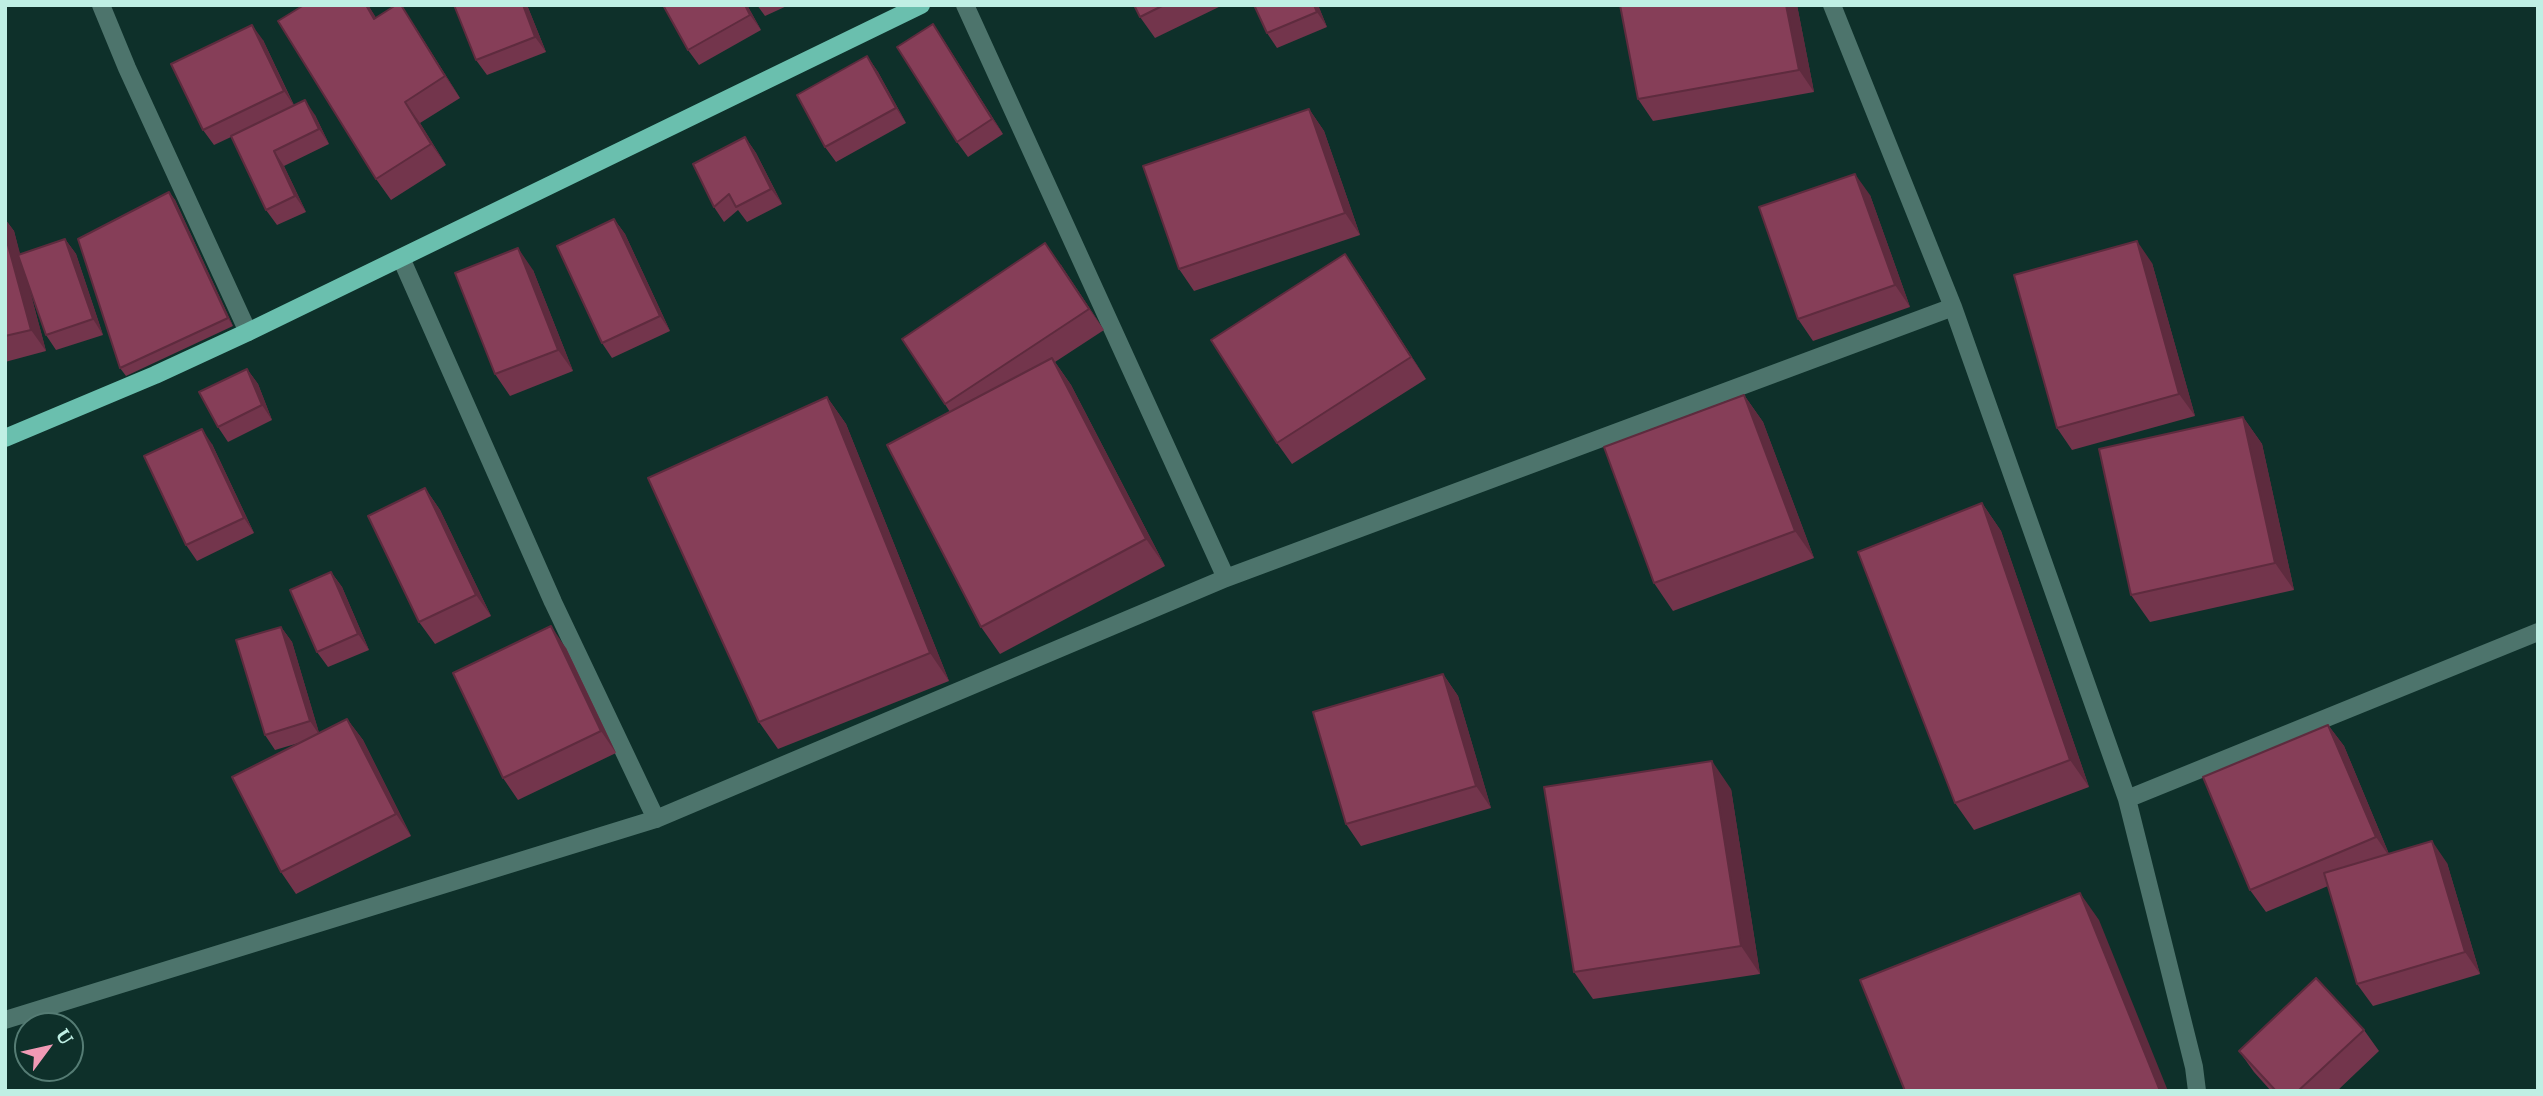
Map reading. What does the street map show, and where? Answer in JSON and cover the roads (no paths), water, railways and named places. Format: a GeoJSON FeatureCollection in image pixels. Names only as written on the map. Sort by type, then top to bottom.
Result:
{"type":"FeatureCollection","features":[{"type":"Feature","properties":{"kind":"main road"},"geometry":{"type":"LineString","coordinates":[[5,438],[155,375],[248,332],[921,5]]}},
{"type":"Feature","properties":{"kind":"street"},"geometry":{"type":"LineString","coordinates":[[101,5],[127,68],[248,332]]}},
{"type":"Feature","properties":{"kind":"street"},"geometry":{"type":"LineString","coordinates":[[965,5],[1226,579]]}},
{"type":"Feature","properties":{"kind":"street"},"geometry":{"type":"LineString","coordinates":[[1832,5],[1953,307],[2127,799],[2194,1067],[2197,1091]]}},
{"type":"Feature","properties":{"kind":"street"},"geometry":{"type":"LineString","coordinates":[[401,258],[553,602],[656,820]]}},
{"type":"Feature","properties":{"kind":"street"},"geometry":{"type":"LineString","coordinates":[[5,1020],[656,820],[1226,579],[1953,307]]}},
{"type":"Feature","properties":{"kind":"street"},"geometry":{"type":"LineString","coordinates":[[2127,799],[2538,632]]}}]}
